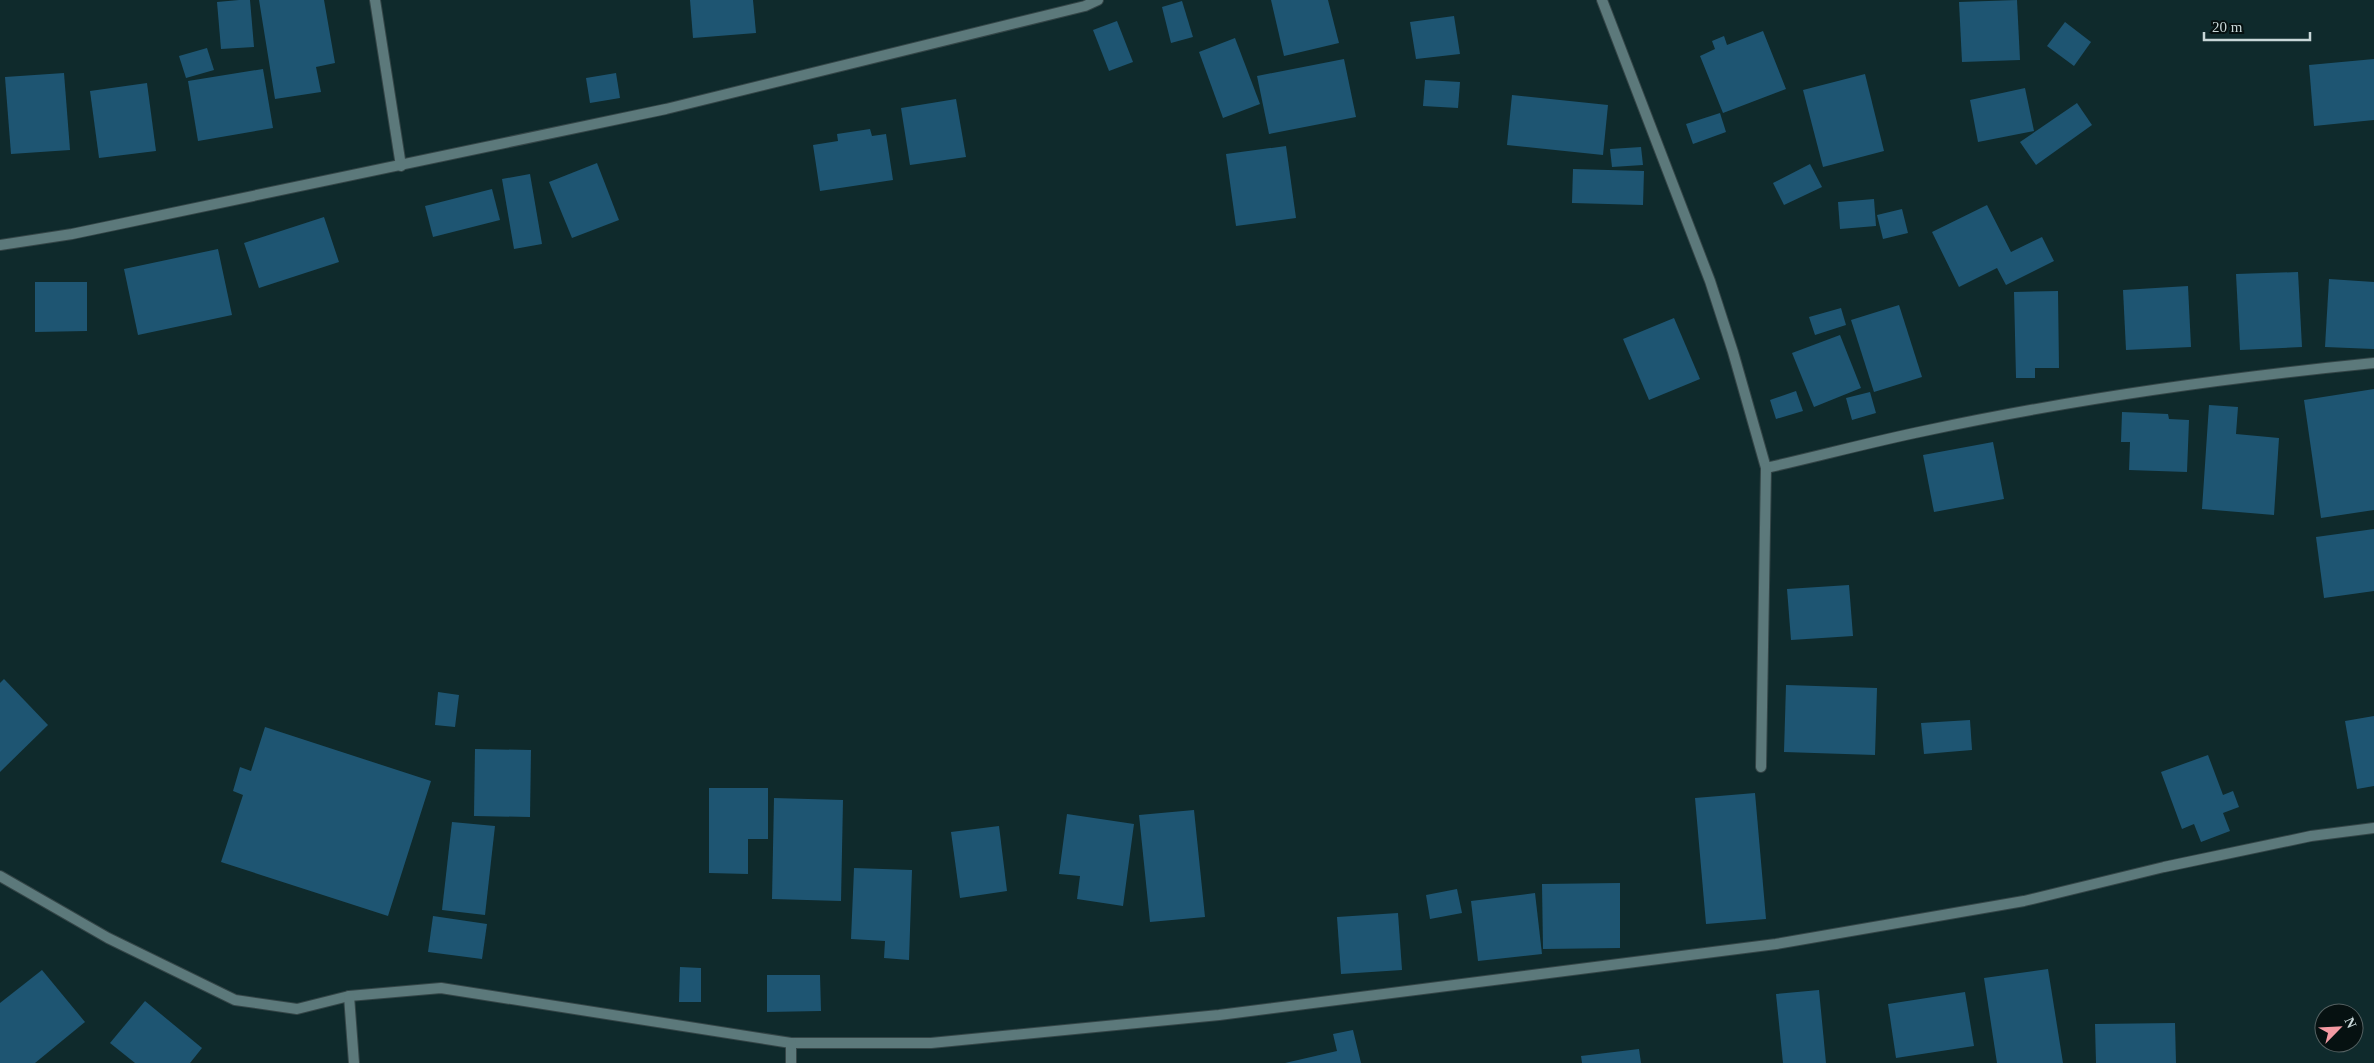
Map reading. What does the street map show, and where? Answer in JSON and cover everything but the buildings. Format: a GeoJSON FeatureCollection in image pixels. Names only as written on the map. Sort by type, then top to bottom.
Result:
{"type":"FeatureCollection","features":[{"type":"Feature","properties":{"kind":"street"},"geometry":{"type":"LineString","coordinates":[[375,0],[401,166]]}},
{"type":"Feature","properties":{"kind":"street"},"geometry":{"type":"LineString","coordinates":[[0,245],[72,234],[666,109],[1085,6],[1098,0]]}},
{"type":"Feature","properties":{"kind":"street"},"geometry":{"type":"LineString","coordinates":[[1602,0],[1710,281],[1733,352],[1766,468],[1761,767]]}},
{"type":"Feature","properties":{"kind":"street"},"geometry":{"type":"LineString","coordinates":[[1766,468],[1924,431],[2084,400],[2292,371],[2374,363]]}},
{"type":"Feature","properties":{"kind":"street"},"geometry":{"type":"LineString","coordinates":[[0,876],[108,938],[235,1000],[297,1009],[349,996],[441,988],[791,1044],[931,1043],[1209,1016],[1757,946],[2024,901],[2164,867],[2293,840],[2374,828]]}},
{"type":"Feature","properties":{"kind":"street"},"geometry":{"type":"LineString","coordinates":[[349,996],[354,1063]]}},
{"type":"Feature","properties":{"kind":"street"},"geometry":{"type":"LineString","coordinates":[[791,1044],[791,1063]]}}]}
